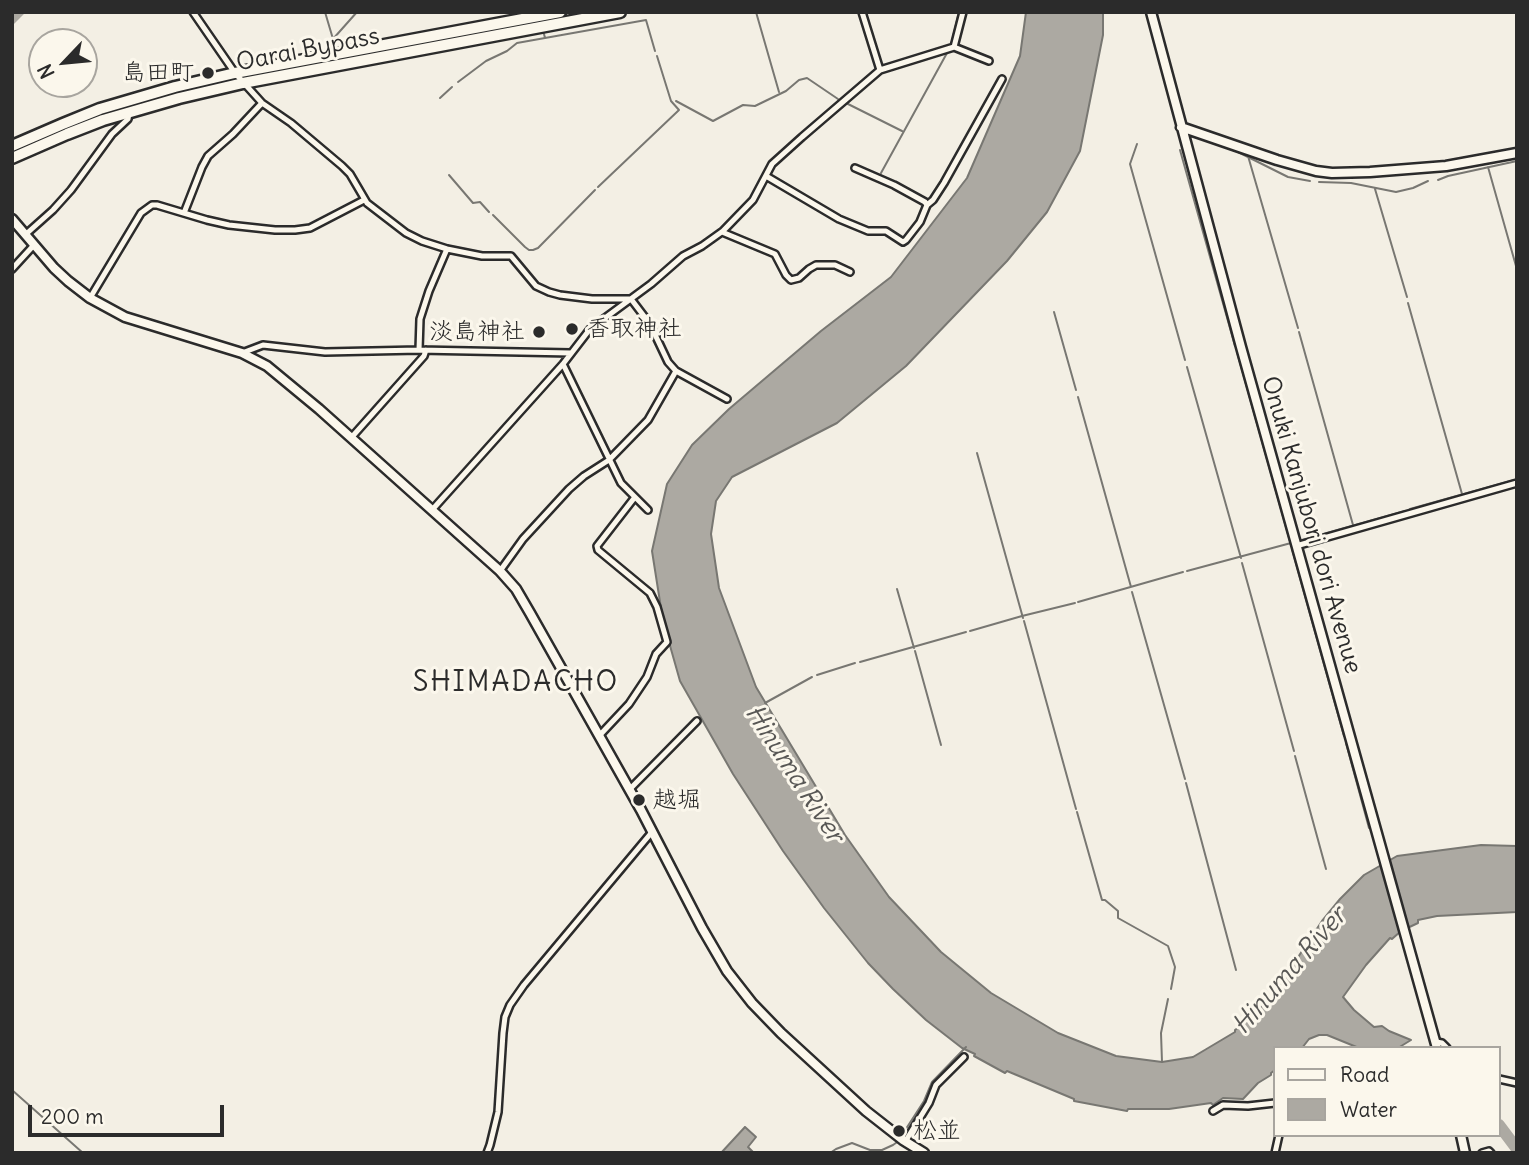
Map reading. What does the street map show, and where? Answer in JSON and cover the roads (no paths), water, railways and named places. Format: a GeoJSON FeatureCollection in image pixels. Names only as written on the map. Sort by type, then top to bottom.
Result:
{"type":"FeatureCollection","features":[{"type":"Feature","properties":{"kind":"highway","name":"Oarai Bypass"},"geometry":{"type":"LineString","coordinates":[[12,146],[100,109],[235,73],[560,12]]}},
{"type":"Feature","properties":{"kind":"highway","name":"Oarai Bypass"},"geometry":{"type":"LineString","coordinates":[[12,158],[67,134],[178,98],[243,83],[620,12]]}},
{"type":"Feature","properties":{"kind":"street"},"geometry":{"type":"LineString","coordinates":[[193,12],[235,73],[262,103],[291,123],[342,166],[364,200],[406,233],[422,242],[482,257],[512,256],[536,286],[561,295],[592,299],[631,299]]}},
{"type":"Feature","properties":{"kind":"street"},"geometry":{"type":"LineString","coordinates":[[862,12],[880,70]]}},
{"type":"Feature","properties":{"kind":"street"},"geometry":{"type":"LineString","coordinates":[[954,47],[963,12]]}},
{"type":"Feature","properties":{"kind":"street","name":"Onuki Kanjubori dori Avenue"},"geometry":{"type":"LineString","coordinates":[[1151,12],[1296,546],[1437,1045]]}},
{"type":"Feature","properties":{"kind":"street"},"geometry":{"type":"LineString","coordinates":[[432,510],[563,364],[590,329],[683,256],[722,232],[753,200],[772,164],[880,70],[954,47],[989,61]]}},
{"type":"Feature","properties":{"kind":"street"},"geometry":{"type":"LineString","coordinates":[[765,176],[839,219],[868,231],[886,232],[903,242],[920,222],[944,183],[1002,79]]}},
{"type":"Feature","properties":{"kind":"street"},"geometry":{"type":"LineString","coordinates":[[184,213],[208,156],[262,103]]}},
{"type":"Feature","properties":{"kind":"street"},"geometry":{"type":"LineString","coordinates":[[25,235],[71,190],[112,134],[128,119],[130,112]]}},
{"type":"Feature","properties":{"kind":"street"},"geometry":{"type":"LineString","coordinates":[[1181,127],[1316,172],[1370,172],[1446,166],[1517,153]]}},
{"type":"Feature","properties":{"kind":"street"},"geometry":{"type":"LineString","coordinates":[[855,168],[894,185],[928,205]]}},
{"type":"Feature","properties":{"kind":"street"},"geometry":{"type":"LineString","coordinates":[[90,298],[141,213],[147,208],[157,205],[229,225],[295,230],[310,228],[364,200]]}},
{"type":"Feature","properties":{"kind":"street"},"geometry":{"type":"LineString","coordinates":[[12,219],[68,281],[90,298],[125,317],[242,353],[278,374],[500,571],[522,599],[727,971],[752,1003],[781,1033],[866,1111],[905,1142],[924,1153]]}},
{"type":"Feature","properties":{"kind":"street"},"geometry":{"type":"LineString","coordinates":[[722,232],[775,254],[790,281],[799,278],[816,265],[835,265],[850,272]]}},
{"type":"Feature","properties":{"kind":"street"},"geometry":{"type":"LineString","coordinates":[[12,270],[34,246]]}},
{"type":"Feature","properties":{"kind":"street"},"geometry":{"type":"LineString","coordinates":[[351,438],[424,356],[420,319],[447,249]]}},
{"type":"Feature","properties":{"kind":"street"},"geometry":{"type":"LineString","coordinates":[[631,299],[650,324],[668,362],[676,371],[727,399]]}},
{"type":"Feature","properties":{"kind":"street"},"geometry":{"type":"LineString","coordinates":[[242,353],[263,345],[325,352],[423,350],[571,353]]}},
{"type":"Feature","properties":{"kind":"street"},"geometry":{"type":"LineString","coordinates":[[563,364],[621,483],[648,510]]}},
{"type":"Feature","properties":{"kind":"street"},"geometry":{"type":"LineString","coordinates":[[500,571],[523,538],[569,489],[609,460],[648,420],[676,371]]}},
{"type":"Feature","properties":{"kind":"street"},"geometry":{"type":"LineString","coordinates":[[1296,546],[1517,483]]}},
{"type":"Feature","properties":{"kind":"street"},"geometry":{"type":"LineString","coordinates":[[599,736],[629,704],[647,677],[656,654],[667,642],[650,593],[598,550],[597,546],[635,497]]}},
{"type":"Feature","properties":{"kind":"street"},"geometry":{"type":"LineString","coordinates":[[629,790],[697,721]]}},
{"type":"Feature","properties":{"kind":"street"},"geometry":{"type":"LineString","coordinates":[[487,1153],[498,1112],[503,1034],[510,1005],[652,832]]}},
{"type":"Feature","properties":{"kind":"street"},"geometry":{"type":"LineString","coordinates":[[905,1142],[929,1103],[936,1085],[964,1057]]}},
{"type":"Feature","properties":{"kind":"street"},"geometry":{"type":"LineString","coordinates":[[1213,1111],[1223,1105],[1274,1103]]}},
{"type":"Feature","properties":{"kind":"street"},"geometry":{"type":"LineString","coordinates":[[1482,1153],[1491,1153]]}},
{"type":"Feature","properties":{"kind":"water","name":"Hinuma River"},"geometry":{"type":"Polygon","coordinates":[[[1026,12],[1103,12],[1103,35],[1080,151],[1047,212],[1007,261],[906,366],[837,423],[732,477],[716,501],[711,534],[719,588],[756,687],[845,835],[889,897],[941,952],[991,993],[1058,1033],[1116,1056],[1162,1062],[1193,1057],[1235,1032],[1262,1006],[1265,1007],[1322,921],[1340,899],[1364,875],[1397,856],[1481,845],[1517,846],[1517,912],[1437,916],[1418,920],[1418,923],[1390,938],[1343,997],[1374,1027],[1382,1026],[1411,1040],[1401,1046],[1354,1046],[1327,1035],[1319,1035],[1309,1039],[1304,1046],[1274,1046],[1274,1071],[1271,1075],[1258,1083],[1243,1099],[1223,1098],[1213,1105],[1211,1103],[1127,1111],[1074,1101],[1007,1071],[1005,1073],[962,1048],[926,1020],[868,963],[783,851],[733,774],[680,681],[663,621],[652,551],[667,484],[692,445],[729,409],[821,331],[891,277],[967,178],[1020,56],[1026,12]]]}},
{"type":"Feature","properties":{"kind":"water"},"geometry":{"type":"Polygon","coordinates":[[[745,1127],[756,1137],[748,1147],[753,1152],[721,1153],[745,1127]]]}},
{"type":"Feature","properties":{"kind":"waterway"},"geometry":{"type":"LineString","coordinates":[[12,21],[21,12]]}},
{"type":"Feature","properties":{"kind":"waterway"},"geometry":{"type":"LineString","coordinates":[[325,12],[333,39],[357,12]]}},
{"type":"Feature","properties":{"kind":"waterway"},"geometry":{"type":"LineString","coordinates":[[756,12],[779,92]]}},
{"type":"Feature","properties":{"kind":"waterway"},"geometry":{"type":"LineString","coordinates":[[951,45],[959,12]]}},
{"type":"Feature","properties":{"kind":"waterway"},"geometry":{"type":"LineString","coordinates":[[545,38],[646,20],[655,51]]}},
{"type":"Feature","properties":{"kind":"waterway"},"geometry":{"type":"LineString","coordinates":[[458,82],[517,43],[545,38],[544,34]]}},
{"type":"Feature","properties":{"kind":"waterway"},"geometry":{"type":"LineString","coordinates":[[881,173],[947,53]]}},
{"type":"Feature","properties":{"kind":"waterway"},"geometry":{"type":"LineString","coordinates":[[598,187],[679,110],[671,101],[657,56]]}},
{"type":"Feature","properties":{"kind":"waterway"},"geometry":{"type":"LineString","coordinates":[[676,101],[713,121],[743,105],[755,106],[807,78],[838,99]]}},
{"type":"Feature","properties":{"kind":"waterway"},"geometry":{"type":"LineString","coordinates":[[440,98],[452,87]]}},
{"type":"Feature","properties":{"kind":"waterway"},"geometry":{"type":"LineString","coordinates":[[846,103],[902,131]]}},
{"type":"Feature","properties":{"kind":"waterway"},"geometry":{"type":"LineString","coordinates":[[1137,144],[1130,164],[1185,360]]}},
{"type":"Feature","properties":{"kind":"waterway"},"geometry":{"type":"LineString","coordinates":[[1180,150],[1235,346]]}},
{"type":"Feature","properties":{"kind":"waterway"},"geometry":{"type":"LineString","coordinates":[[1234,150],[1288,177],[1310,181]]}},
{"type":"Feature","properties":{"kind":"waterway"},"geometry":{"type":"LineString","coordinates":[[1248,156],[1298,328]]}},
{"type":"Feature","properties":{"kind":"waterway"},"geometry":{"type":"LineString","coordinates":[[1438,180],[1517,161]]}},
{"type":"Feature","properties":{"kind":"waterway"},"geometry":{"type":"LineString","coordinates":[[1488,167],[1516,266]]}},
{"type":"Feature","properties":{"kind":"waterway"},"geometry":{"type":"LineString","coordinates":[[449,175],[473,203],[480,202],[489,212]]}},
{"type":"Feature","properties":{"kind":"waterway"},"geometry":{"type":"LineString","coordinates":[[1319,182],[1351,183],[1396,192],[1428,181]]}},
{"type":"Feature","properties":{"kind":"waterway"},"geometry":{"type":"LineString","coordinates":[[1375,189],[1407,297]]}},
{"type":"Feature","properties":{"kind":"waterway"},"geometry":{"type":"LineString","coordinates":[[493,215],[525,247],[533,250],[595,190]]}},
{"type":"Feature","properties":{"kind":"waterway"},"geometry":{"type":"LineString","coordinates":[[1408,303],[1462,494]]}},
{"type":"Feature","properties":{"kind":"waterway"},"geometry":{"type":"LineString","coordinates":[[1054,312],[1076,390]]}},
{"type":"Feature","properties":{"kind":"waterway"},"geometry":{"type":"LineString","coordinates":[[1299,332],[1353,525]]}},
{"type":"Feature","properties":{"kind":"waterway"},"geometry":{"type":"LineString","coordinates":[[1237,352],[1291,545]]}},
{"type":"Feature","properties":{"kind":"waterway"},"geometry":{"type":"LineString","coordinates":[[1187,367],[1241,558]]}},
{"type":"Feature","properties":{"kind":"waterway"},"geometry":{"type":"LineString","coordinates":[[1078,397],[1131,587]]}},
{"type":"Feature","properties":{"kind":"waterway"},"geometry":{"type":"LineString","coordinates":[[977,453],[1023,618]]}},
{"type":"Feature","properties":{"kind":"waterway"},"geometry":{"type":"LineString","coordinates":[[1410,509],[1514,480]]}},
{"type":"Feature","properties":{"kind":"waterway"},"geometry":{"type":"LineString","coordinates":[[1302,540],[1405,511]]}},
{"type":"Feature","properties":{"kind":"waterway"},"geometry":{"type":"LineString","coordinates":[[1187,571],[1291,543]]}},
{"type":"Feature","properties":{"kind":"waterway"},"geometry":{"type":"LineString","coordinates":[[1292,549],[1344,736]]}},
{"type":"Feature","properties":{"kind":"waterway"},"geometry":{"type":"LineString","coordinates":[[1242,563],[1294,751]]}},
{"type":"Feature","properties":{"kind":"waterway"},"geometry":{"type":"LineString","coordinates":[[1078,602],[1183,572]]}},
{"type":"Feature","properties":{"kind":"waterway"},"geometry":{"type":"LineString","coordinates":[[897,589],[914,648]]}},
{"type":"Feature","properties":{"kind":"waterway"},"geometry":{"type":"LineString","coordinates":[[1132,592],[1185,779]]}},
{"type":"Feature","properties":{"kind":"waterway"},"geometry":{"type":"LineString","coordinates":[[970,631],[1075,603]]}},
{"type":"Feature","properties":{"kind":"waterway"},"geometry":{"type":"LineString","coordinates":[[1024,621],[1076,809]]}},
{"type":"Feature","properties":{"kind":"waterway"},"geometry":{"type":"LineString","coordinates":[[860,662],[966,632]]}},
{"type":"Feature","properties":{"kind":"waterway"},"geometry":{"type":"LineString","coordinates":[[915,651],[941,745]]}},
{"type":"Feature","properties":{"kind":"waterway"},"geometry":{"type":"LineString","coordinates":[[817,675],[855,663]]}},
{"type":"Feature","properties":{"kind":"waterway","name":"Hinuma River"},"geometry":{"type":"LineString","coordinates":[[765,703],[812,677]]}},
{"type":"Feature","properties":{"kind":"waterway"},"geometry":{"type":"LineString","coordinates":[[1346,743],[1369,828]]}},
{"type":"Feature","properties":{"kind":"waterway"},"geometry":{"type":"LineString","coordinates":[[1295,756],[1326,869]]}},
{"type":"Feature","properties":{"kind":"waterway"},"geometry":{"type":"LineString","coordinates":[[1186,783],[1236,970]]}},
{"type":"Feature","properties":{"kind":"waterway"},"geometry":{"type":"LineString","coordinates":[[1077,812],[1102,900],[1118,911],[1118,918],[1168,946],[1175,967],[1171,989]]}},
{"type":"Feature","properties":{"kind":"waterway"},"geometry":{"type":"LineString","coordinates":[[1162,1062],[1161,1033],[1168,999]]}},
{"type":"Feature","properties":{"kind":"waterway"},"geometry":{"type":"LineString","coordinates":[[902,1135],[924,1101],[932,1082],[966,1047]]}},
{"type":"Feature","properties":{"kind":"waterway"},"geometry":{"type":"LineString","coordinates":[[12,1090],[83,1153]]}},
{"type":"Feature","properties":{"kind":"waterway"},"geometry":{"type":"LineString","coordinates":[[1501,1128],[1517,1149]]}},
{"type":"Feature","properties":{"kind":"waterway"},"geometry":{"type":"LineString","coordinates":[[830,1153],[852,1143],[870,1150],[882,1150],[900,1140]]}},
{"type":"Feature","properties":{"kind":"place","name":"島田町"},"geometry":{"type":"Point","coordinates":[208,73]}},
{"type":"Feature","properties":{"kind":"place","name":"香取神社"},"geometry":{"type":"Point","coordinates":[572,329]}},
{"type":"Feature","properties":{"kind":"place","name":"淡島神社"},"geometry":{"type":"Point","coordinates":[539,332]}},
{"type":"Feature","properties":{"kind":"place","name":"越堀"},"geometry":{"type":"Point","coordinates":[639,800]}},
{"type":"Feature","properties":{"kind":"place","name":"松並"},"geometry":{"type":"Point","coordinates":[899,1131]}},
{"type":"Feature","properties":{"kind":"district","name":"SHIMADACHO"},"geometry":{"type":"Point","coordinates":[516,683]}}]}
